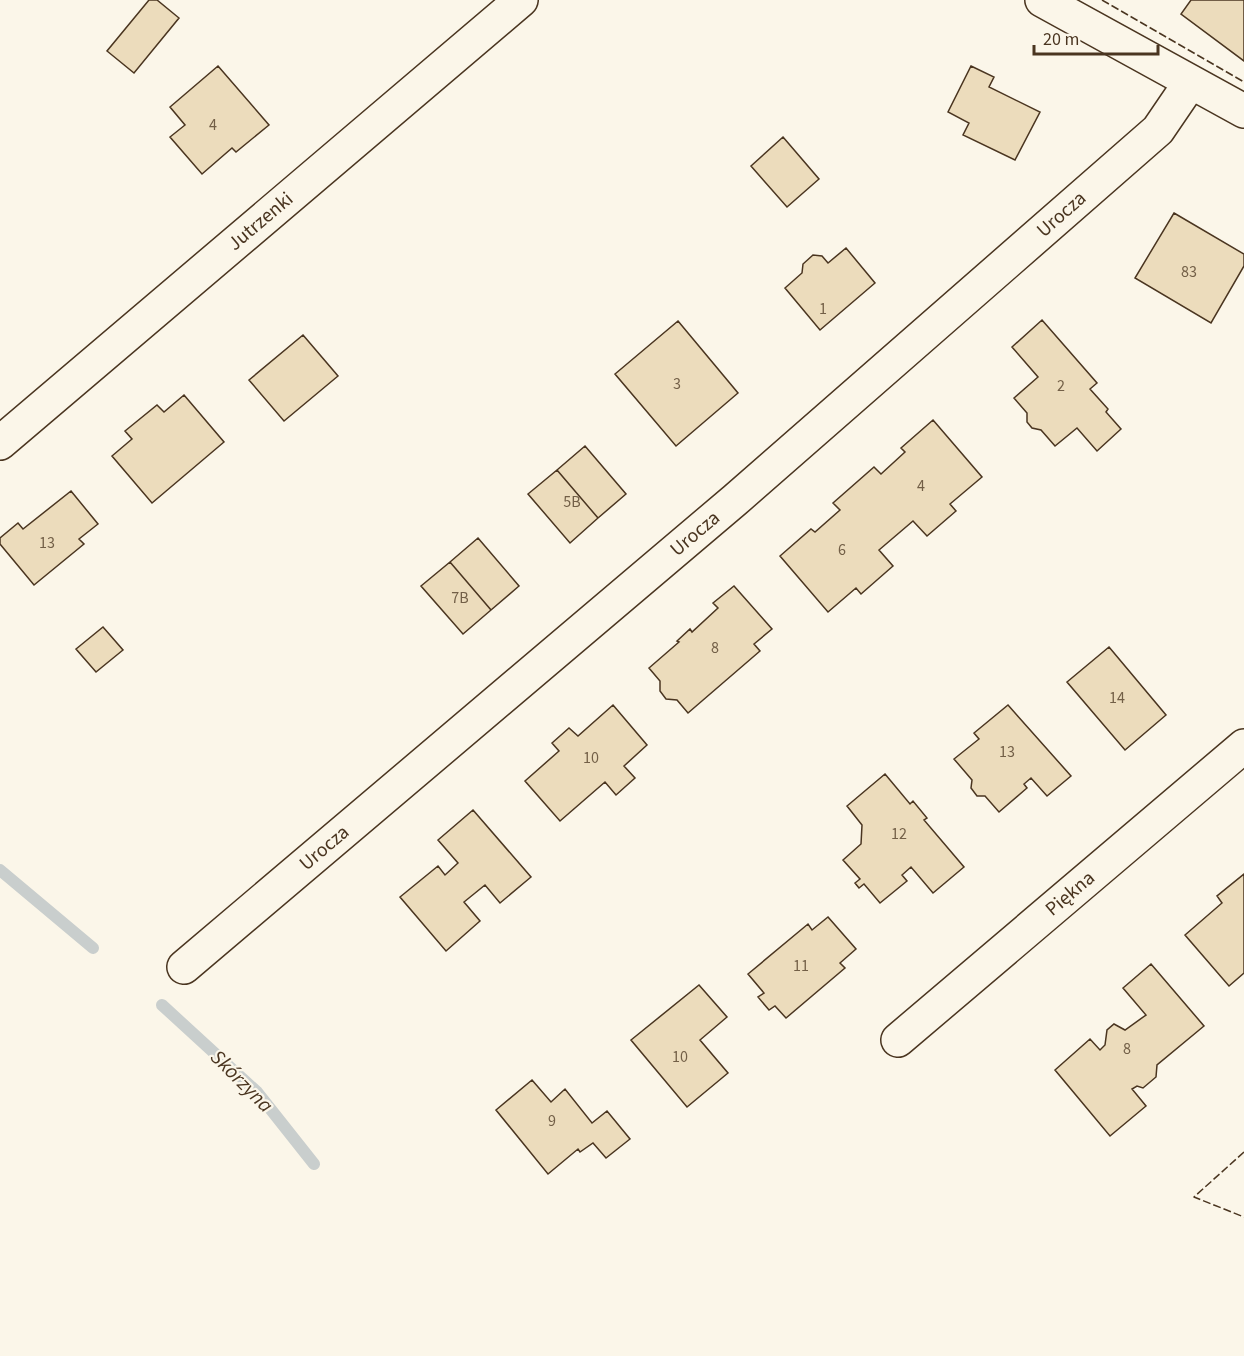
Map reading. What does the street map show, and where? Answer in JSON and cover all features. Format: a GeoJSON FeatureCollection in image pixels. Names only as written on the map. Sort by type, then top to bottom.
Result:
{"type":"FeatureCollection","features":[{"type":"Feature","properties":{"kind":"street","name":"Jutrzenki"},"geometry":{"type":"LineString","coordinates":[[0,443],[521,0]]}},
{"type":"Feature","properties":{"kind":"street"},"geometry":{"type":"LineString","coordinates":[[1042,0],[1190,83],[1243,109]]}},
{"type":"Feature","properties":{"kind":"street","name":"Urocza"},"geometry":{"type":"LineString","coordinates":[[184,967],[735,500],[1158,130],[1190,83]]}},
{"type":"Feature","properties":{"kind":"street","name":"Piękna"},"geometry":{"type":"LineString","coordinates":[[898,1040],[1244,746]]}},
{"type":"Feature","properties":{"kind":"building"},"geometry":{"type":"Polygon","coordinates":[[[149,0],[157,0],[179,18],[134,73],[107,51],[149,0]]]}},
{"type":"Feature","properties":{"kind":"building"},"geometry":{"type":"Polygon","coordinates":[[[1191,0],[1244,0],[1244,61],[1181,14],[1191,0]]]}},
{"type":"Feature","properties":{"kind":"building"},"geometry":{"type":"Polygon","coordinates":[[[218,66],[269,125],[236,152],[232,148],[202,174],[170,137],[185,125],[170,107],[218,66]]]}},
{"type":"Feature","properties":{"kind":"building"},"geometry":{"type":"Polygon","coordinates":[[[971,66],[994,77],[989,87],[1040,112],[1015,160],[963,135],[969,123],[948,112],[971,66]]]}},
{"type":"Feature","properties":{"kind":"building"},"geometry":{"type":"Polygon","coordinates":[[[783,137],[819,179],[787,207],[751,166],[783,137]]]}},
{"type":"Feature","properties":{"kind":"building"},"geometry":{"type":"Polygon","coordinates":[[[1174,213],[1244,254],[1244,266],[1211,323],[1135,278],[1174,213]]]}},
{"type":"Feature","properties":{"kind":"building"},"geometry":{"type":"Polygon","coordinates":[[[846,248],[875,283],[820,330],[785,288],[802,273],[803,264],[813,255],[822,256],[828,263],[846,248]]]}},
{"type":"Feature","properties":{"kind":"building"},"geometry":{"type":"Polygon","coordinates":[[[1042,320],[1097,383],[1090,389],[1108,409],[1106,412],[1121,429],[1097,451],[1077,428],[1055,446],[1041,430],[1032,428],[1027,422],[1027,413],[1014,398],[1038,377],[1012,347],[1042,320]]]}},
{"type":"Feature","properties":{"kind":"building"},"geometry":{"type":"Polygon","coordinates":[[[678,321],[738,393],[676,446],[615,374],[678,321]]]}},
{"type":"Feature","properties":{"kind":"building"},"geometry":{"type":"Polygon","coordinates":[[[303,335],[338,376],[284,421],[249,380],[303,335]]]}},
{"type":"Feature","properties":{"kind":"building"},"geometry":{"type":"Polygon","coordinates":[[[184,395],[224,442],[152,503],[112,456],[132,439],[125,431],[157,405],[164,412],[184,395]]]}},
{"type":"Feature","properties":{"kind":"building"},"geometry":{"type":"Polygon","coordinates":[[[933,420],[982,477],[950,504],[956,511],[927,536],[913,521],[879,550],[893,566],[861,594],[856,588],[828,612],[780,556],[811,529],[815,532],[840,510],[833,503],[874,467],[881,474],[905,452],[901,448],[933,420]]]}},
{"type":"Feature","properties":{"kind":"building"},"geometry":{"type":"Polygon","coordinates":[[[585,446],[626,494],[598,518],[557,470],[585,446]]]}},
{"type":"Feature","properties":{"kind":"building"},"geometry":{"type":"Polygon","coordinates":[[[557,470],[598,518],[570,543],[528,494],[557,470]]]}},
{"type":"Feature","properties":{"kind":"building"},"geometry":{"type":"Polygon","coordinates":[[[71,491],[98,524],[79,539],[84,544],[34,585],[0,544],[0,538],[18,523],[23,529],[71,491]]]}},
{"type":"Feature","properties":{"kind":"building"},"geometry":{"type":"Polygon","coordinates":[[[478,538],[519,586],[491,610],[450,562],[478,538]]]}},
{"type":"Feature","properties":{"kind":"building"},"geometry":{"type":"Polygon","coordinates":[[[450,562],[491,610],[463,634],[421,586],[450,562]]]}},
{"type":"Feature","properties":{"kind":"building"},"geometry":{"type":"Polygon","coordinates":[[[734,586],[772,629],[754,644],[760,651],[688,713],[677,700],[666,699],[660,691],[660,681],[649,668],[679,642],[677,641],[690,629],[692,632],[718,608],[713,603],[734,586]]]}},
{"type":"Feature","properties":{"kind":"building"},"geometry":{"type":"Polygon","coordinates":[[[103,627],[123,650],[96,672],[76,649],[103,627]]]}},
{"type":"Feature","properties":{"kind":"building"},"geometry":{"type":"Polygon","coordinates":[[[1109,647],[1166,715],[1125,750],[1067,682],[1109,647]]]}},
{"type":"Feature","properties":{"kind":"building"},"geometry":{"type":"Polygon","coordinates":[[[613,705],[647,745],[624,766],[635,778],[616,795],[605,782],[560,821],[525,781],[559,751],[552,743],[569,728],[578,736],[613,705]]]}},
{"type":"Feature","properties":{"kind":"building"},"geometry":{"type":"Polygon","coordinates":[[[1008,705],[1071,776],[1047,796],[1031,778],[1024,784],[1027,788],[999,812],[985,796],[977,796],[971,788],[972,780],[954,759],[979,739],[974,733],[1008,705]]]}},
{"type":"Feature","properties":{"kind":"building"},"geometry":{"type":"Polygon","coordinates":[[[885,774],[910,804],[913,801],[927,818],[924,820],[964,867],[933,893],[911,867],[902,875],[907,881],[880,903],[864,884],[859,888],[855,883],[860,879],[843,860],[861,844],[862,825],[847,806],[885,774]]]}},
{"type":"Feature","properties":{"kind":"building"},"geometry":{"type":"Polygon","coordinates":[[[473,810],[531,877],[500,903],[485,885],[464,902],[480,921],[446,951],[400,897],[438,866],[445,875],[458,863],[438,840],[473,810]]]}},
{"type":"Feature","properties":{"kind":"building"},"geometry":{"type":"Polygon","coordinates":[[[1244,874],[1244,973],[1229,986],[1185,935],[1222,903],[1217,896],[1244,874]]]}},
{"type":"Feature","properties":{"kind":"building"},"geometry":{"type":"Polygon","coordinates":[[[828,917],[856,949],[840,963],[845,968],[786,1018],[775,1006],[769,1010],[758,997],[764,993],[748,974],[808,924],[812,930],[828,917]]]}},
{"type":"Feature","properties":{"kind":"building"},"geometry":{"type":"Polygon","coordinates":[[[1151,964],[1204,1026],[1157,1065],[1156,1077],[1143,1088],[1137,1086],[1132,1089],[1146,1106],[1110,1136],[1055,1070],[1090,1039],[1100,1050],[1105,1045],[1107,1030],[1114,1024],[1125,1030],[1146,1015],[1123,988],[1151,964]]]}},
{"type":"Feature","properties":{"kind":"building"},"geometry":{"type":"Polygon","coordinates":[[[699,985],[727,1017],[700,1040],[728,1073],[687,1107],[631,1040],[699,985]]]}},
{"type":"Feature","properties":{"kind":"building"},"geometry":{"type":"Polygon","coordinates":[[[532,1080],[551,1102],[565,1089],[592,1123],[607,1111],[630,1139],[606,1158],[593,1143],[580,1152],[578,1149],[548,1174],[496,1110],[532,1080]]]}},
{"type":"Feature","properties":{"kind":"waterway","name":"Skórzyna"},"geometry":{"type":"LineString","coordinates":[[0,870],[93,948]]}},
{"type":"Feature","properties":{"kind":"waterway","name":"Skórzyna"},"geometry":{"type":"LineString","coordinates":[[162,1005],[257,1092],[314,1164]]}},
{"type":"Feature","properties":{"kind":"fence"},"geometry":{"type":"LineString","coordinates":[[1102,0],[1244,82]]}},
{"type":"Feature","properties":{"kind":"fence"},"geometry":{"type":"LineString","coordinates":[[1244,1152],[1194,1197],[1244,1217]]}}]}
